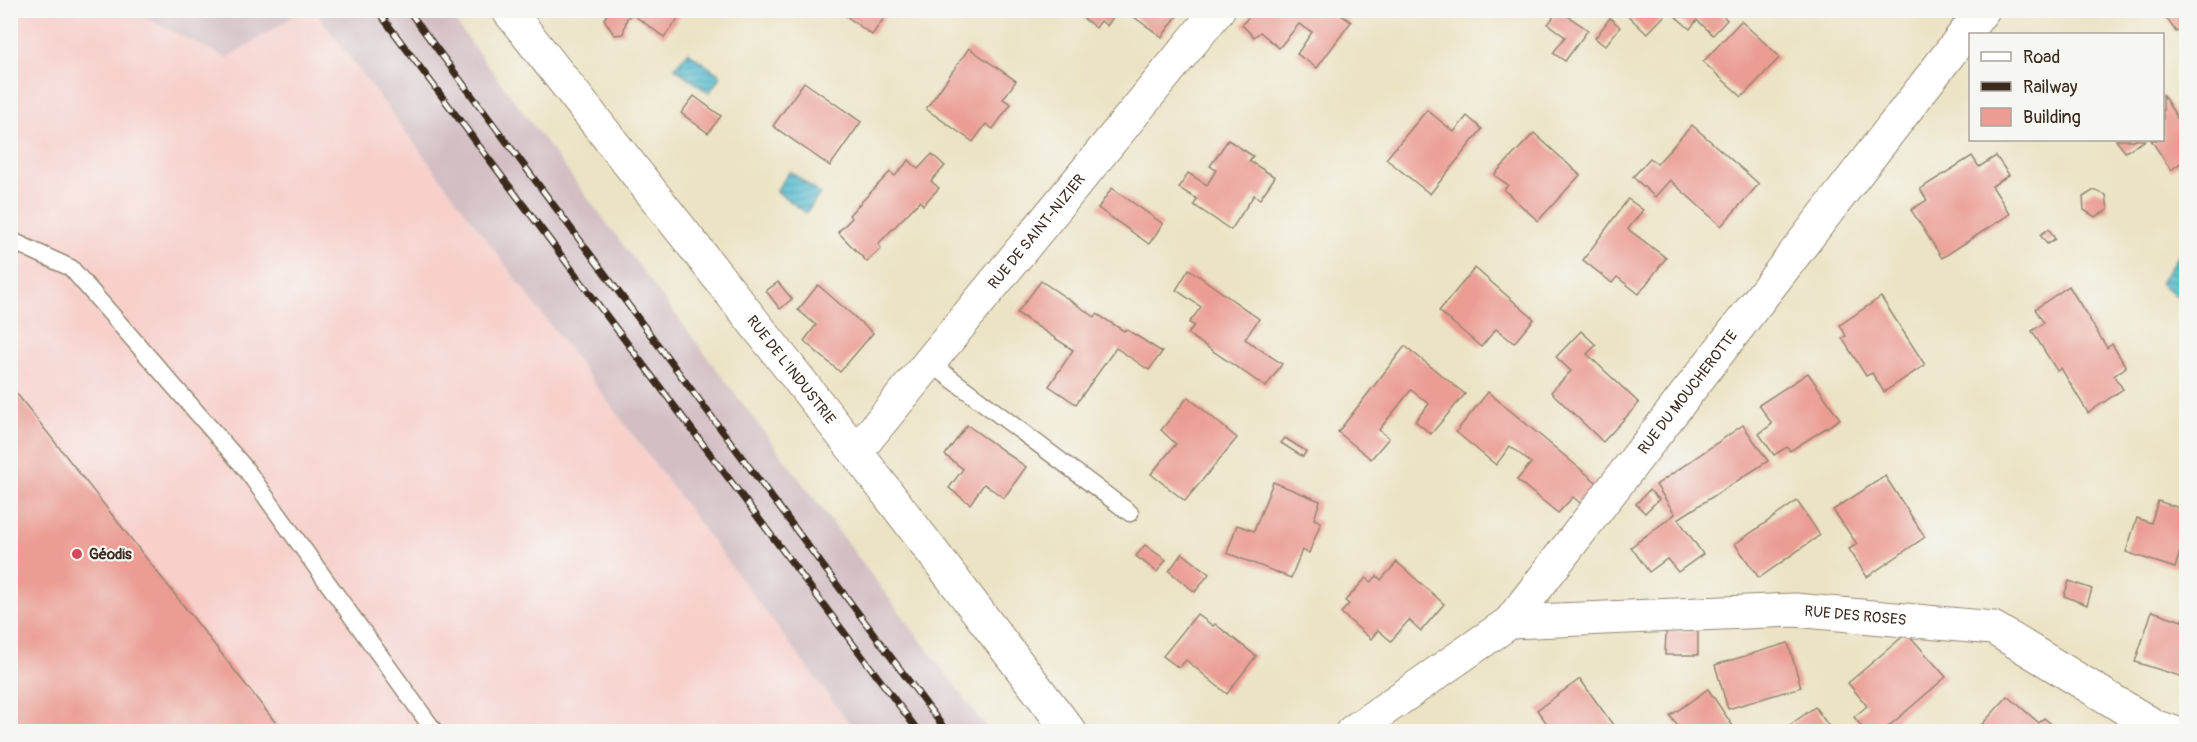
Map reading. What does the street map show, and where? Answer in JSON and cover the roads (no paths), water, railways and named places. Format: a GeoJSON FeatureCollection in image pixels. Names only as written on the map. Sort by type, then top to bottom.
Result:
{"type":"FeatureCollection","features":[{"type":"Feature","properties":{"kind":"street","name":"RUE DE L'INDUSTRIE"},"geometry":{"type":"LineString","coordinates":[[508,10],[856,452],[1070,732]]}},
{"type":"Feature","properties":{"kind":"street","name":"RUE DE SAINT-NIZIER"},"geometry":{"type":"LineString","coordinates":[[856,452],[1218,10]]}},
{"type":"Feature","properties":{"kind":"street","name":"RUE DU MOUCHEROTTE"},"geometry":{"type":"LineString","coordinates":[[1352,732],[1510,622],[1983,10]]}},
{"type":"Feature","properties":{"kind":"street","name":"RUE DES ROSES"},"geometry":{"type":"LineString","coordinates":[[1510,622],[1795,610],[1993,627],[2156,727],[2172,732]]}},
{"type":"Feature","properties":{"kind":"lane"},"geometry":{"type":"LineString","coordinates":[[10,240],[71,268],[238,460],[435,732]]}},
{"type":"Feature","properties":{"kind":"lane"},"geometry":{"type":"LineString","coordinates":[[929,362],[1130,513]]}},
{"type":"Feature","properties":{"kind":"water"},"geometry":{"type":"Polygon","coordinates":[[[688,52],[721,76],[709,93],[675,68],[688,52]]]}},
{"type":"Feature","properties":{"kind":"water"},"geometry":{"type":"Polygon","coordinates":[[[790,171],[820,194],[806,213],[776,191],[790,171]]]}},
{"type":"Feature","properties":{"kind":"water"},"geometry":{"type":"Polygon","coordinates":[[[2186,244],[2186,299],[2185,302],[2160,283],[2186,244]]]}},
{"type":"Feature","properties":{"kind":"railway"},"geometry":{"type":"LineString","coordinates":[[377,10],[919,732]]}},
{"type":"Feature","properties":{"kind":"railway"},"geometry":{"type":"LineString","coordinates":[[408,10],[947,732]]}},
{"type":"Feature","properties":{"kind":"place","name":"Géodis"},"geometry":{"type":"Point","coordinates":[77,554]}}]}
